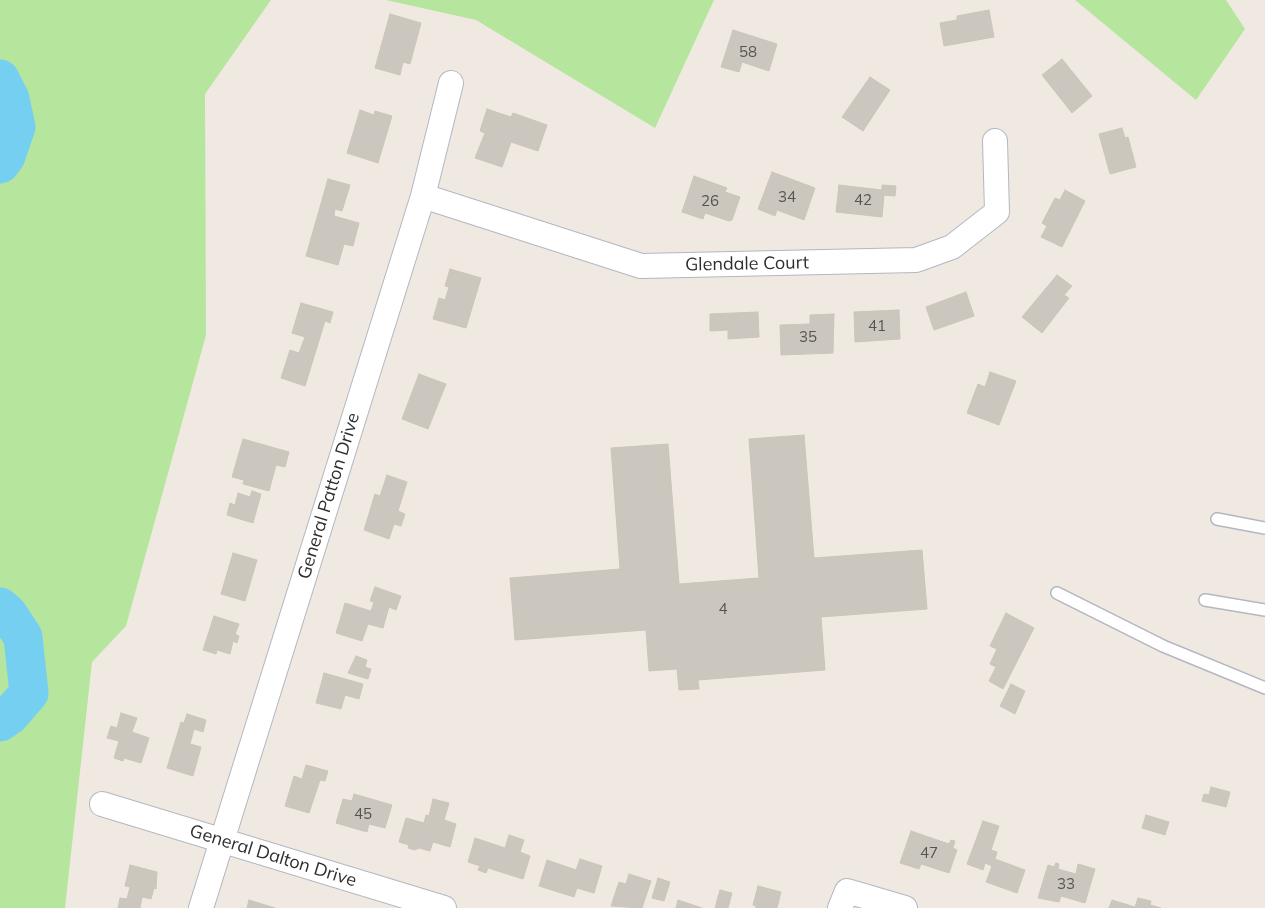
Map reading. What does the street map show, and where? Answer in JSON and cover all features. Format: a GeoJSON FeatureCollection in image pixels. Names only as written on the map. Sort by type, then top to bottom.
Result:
{"type":"FeatureCollection","features":[{"type":"Feature","properties":{"kind":"street","name":"General Patton Drive"},"geometry":{"type":"LineString","coordinates":[[202,908],[221,839],[423,196],[451,83]]}},
{"type":"Feature","properties":{"kind":"street","name":"Glendale Court"},"geometry":{"type":"LineString","coordinates":[[423,196],[642,266],[916,260],[952,247],[996,212],[995,141]]}},
{"type":"Feature","properties":{"kind":"street","name":"General Dalton Drive"},"geometry":{"type":"LineString","coordinates":[[102,804],[444,908]]}},
{"type":"Feature","properties":{"kind":"street"},"geometry":{"type":"LineString","coordinates":[[844,899],[905,908]]}},
{"type":"Feature","properties":{"kind":"lane"},"geometry":{"type":"LineString","coordinates":[[1217,519],[1265,528]]}},
{"type":"Feature","properties":{"kind":"lane"},"geometry":{"type":"LineString","coordinates":[[1057,593],[1163,646],[1265,688]]}},
{"type":"Feature","properties":{"kind":"lane"},"geometry":{"type":"LineString","coordinates":[[1205,600],[1265,610]]}},
{"type":"Feature","properties":{"kind":"green space"},"geometry":{"type":"Polygon","coordinates":[[[0,0],[271,0],[205,94],[206,335],[126,626],[92,662],[65,908],[0,908],[0,0]]]}},
{"type":"Feature","properties":{"kind":"green space"},"geometry":{"type":"Polygon","coordinates":[[[386,0],[714,0],[655,128],[476,20],[386,0]]]}},
{"type":"Feature","properties":{"kind":"green space"},"geometry":{"type":"Polygon","coordinates":[[[1075,0],[1226,0],[1245,29],[1196,100],[1075,0]]]}},
{"type":"Feature","properties":{"kind":"building"},"geometry":{"type":"Polygon","coordinates":[[[989,10],[994,37],[944,46],[940,23],[957,20],[957,16],[989,10]]]}},
{"type":"Feature","properties":{"kind":"building"},"geometry":{"type":"Polygon","coordinates":[[[390,14],[421,23],[410,64],[403,62],[400,75],[375,68],[390,14]]]}},
{"type":"Feature","properties":{"kind":"building"},"geometry":{"type":"Polygon","coordinates":[[[733,30],[777,44],[769,71],[742,62],[739,72],[721,67],[733,30]]]}},
{"type":"Feature","properties":{"kind":"building"},"geometry":{"type":"Polygon","coordinates":[[[1062,59],[1092,96],[1072,113],[1042,75],[1062,59]]]}},
{"type":"Feature","properties":{"kind":"building"},"geometry":{"type":"Polygon","coordinates":[[[870,77],[890,90],[863,131],[842,117],[870,77]]]}},
{"type":"Feature","properties":{"kind":"building"},"geometry":{"type":"Polygon","coordinates":[[[487,109],[511,117],[513,113],[547,125],[538,151],[511,142],[502,167],[475,158],[485,133],[480,131],[487,109]]]}},
{"type":"Feature","properties":{"kind":"building"},"geometry":{"type":"Polygon","coordinates":[[[360,110],[374,115],[375,111],[392,116],[378,163],[347,153],[360,110]]]}},
{"type":"Feature","properties":{"kind":"building"},"geometry":{"type":"Polygon","coordinates":[[[1122,128],[1125,138],[1128,137],[1136,167],[1110,174],[1099,134],[1122,128]]]}},
{"type":"Feature","properties":{"kind":"building"},"geometry":{"type":"Polygon","coordinates":[[[772,172],[815,188],[804,220],[777,210],[775,216],[758,209],[772,172]]]}},
{"type":"Feature","properties":{"kind":"building"},"geometry":{"type":"Polygon","coordinates":[[[694,176],[727,188],[725,192],[740,197],[732,220],[729,221],[705,213],[703,219],[682,212],[694,176]]]}},
{"type":"Feature","properties":{"kind":"building"},"geometry":{"type":"Polygon","coordinates":[[[328,179],[350,185],[342,211],[335,209],[334,216],[359,223],[353,246],[344,244],[338,265],[306,256],[328,179]]]}},
{"type":"Feature","properties":{"kind":"building"},"geometry":{"type":"Polygon","coordinates":[[[839,185],[882,190],[882,185],[896,186],[895,196],[884,195],[882,217],[836,212],[839,185]]]}},
{"type":"Feature","properties":{"kind":"building"},"geometry":{"type":"Polygon","coordinates":[[[1065,190],[1085,201],[1062,247],[1041,237],[1047,226],[1042,223],[1055,198],[1060,200],[1065,190]]]}},
{"type":"Feature","properties":{"kind":"building"},"geometry":{"type":"Polygon","coordinates":[[[450,269],[481,278],[466,328],[433,319],[439,298],[445,300],[449,287],[445,286],[450,269]]]}},
{"type":"Feature","properties":{"kind":"building"},"geometry":{"type":"Polygon","coordinates":[[[1057,275],[1072,286],[1064,295],[1069,298],[1042,333],[1022,317],[1057,275]]]}},
{"type":"Feature","properties":{"kind":"building"},"geometry":{"type":"Polygon","coordinates":[[[966,292],[974,316],[934,330],[926,307],[966,292]]]}},
{"type":"Feature","properties":{"kind":"building"},"geometry":{"type":"Polygon","coordinates":[[[301,303],[333,312],[330,323],[325,321],[305,386],[281,378],[290,350],[299,353],[305,337],[292,333],[301,303]]]}},
{"type":"Feature","properties":{"kind":"building"},"geometry":{"type":"Polygon","coordinates":[[[899,310],[900,339],[855,342],[854,312],[899,310]]]}},
{"type":"Feature","properties":{"kind":"building"},"geometry":{"type":"Polygon","coordinates":[[[758,312],[759,337],[728,339],[728,330],[710,331],[710,314],[758,312]]]}},
{"type":"Feature","properties":{"kind":"building"},"geometry":{"type":"Polygon","coordinates":[[[834,314],[833,353],[781,355],[780,325],[810,324],[810,315],[834,314]]]}},
{"type":"Feature","properties":{"kind":"building"},"geometry":{"type":"Polygon","coordinates":[[[990,372],[1016,381],[999,425],[967,413],[978,384],[985,387],[990,372]]]}},
{"type":"Feature","properties":{"kind":"building"},"geometry":{"type":"Polygon","coordinates":[[[419,374],[446,384],[428,429],[402,419],[419,374]]]}},
{"type":"Feature","properties":{"kind":"building"},"geometry":{"type":"Polygon","coordinates":[[[804,435],[814,558],[922,550],[927,609],[821,617],[825,670],[698,680],[699,689],[679,690],[677,669],[649,671],[646,630],[515,640],[510,578],[620,569],[611,448],[668,444],[679,584],[759,578],[749,439],[804,435]]]}},
{"type":"Feature","properties":{"kind":"building"},"geometry":{"type":"Polygon","coordinates":[[[243,439],[289,452],[285,467],[276,465],[269,491],[243,484],[244,480],[232,477],[243,439]]]}},
{"type":"Feature","properties":{"kind":"building"},"geometry":{"type":"Polygon","coordinates":[[[387,475],[407,482],[398,511],[405,514],[401,526],[394,524],[389,539],[364,530],[375,494],[380,496],[387,475]]]}},
{"type":"Feature","properties":{"kind":"building"},"geometry":{"type":"Polygon","coordinates":[[[252,491],[261,494],[253,523],[227,515],[230,503],[235,505],[238,493],[250,497],[252,491]]]}},
{"type":"Feature","properties":{"kind":"building"},"geometry":{"type":"Polygon","coordinates":[[[233,553],[257,560],[245,601],[221,594],[233,553]]]}},
{"type":"Feature","properties":{"kind":"building"},"geometry":{"type":"Polygon","coordinates":[[[375,587],[401,596],[396,610],[389,607],[383,628],[368,624],[362,641],[336,633],[345,603],[371,611],[374,602],[370,601],[375,587]]]}},
{"type":"Feature","properties":{"kind":"building"},"geometry":{"type":"Polygon","coordinates":[[[1006,613],[1034,628],[1003,689],[989,681],[996,667],[990,664],[997,649],[990,646],[1006,613]]]}},
{"type":"Feature","properties":{"kind":"building"},"geometry":{"type":"Polygon","coordinates":[[[214,616],[239,624],[235,634],[239,636],[237,643],[233,641],[230,654],[217,650],[216,654],[203,650],[214,616]]]}},
{"type":"Feature","properties":{"kind":"building"},"geometry":{"type":"Polygon","coordinates":[[[356,656],[367,660],[365,667],[371,669],[368,679],[348,673],[356,656]]]}},
{"type":"Feature","properties":{"kind":"building"},"geometry":{"type":"Polygon","coordinates":[[[324,673],[363,684],[359,699],[345,695],[341,709],[316,703],[324,673]]]}},
{"type":"Feature","properties":{"kind":"building"},"geometry":{"type":"Polygon","coordinates":[[[1011,684],[1025,691],[1015,714],[1000,706],[1011,684]]]}},
{"type":"Feature","properties":{"kind":"building"},"geometry":{"type":"Polygon","coordinates":[[[121,713],[137,718],[132,732],[149,738],[141,763],[124,758],[123,761],[114,758],[119,741],[107,738],[111,726],[117,728],[121,713]]]}},
{"type":"Feature","properties":{"kind":"building"},"geometry":{"type":"Polygon","coordinates":[[[187,714],[206,720],[203,732],[194,729],[190,744],[201,747],[193,776],[167,768],[181,722],[184,723],[187,714]]]}},
{"type":"Feature","properties":{"kind":"building"},"geometry":{"type":"Polygon","coordinates":[[[306,765],[328,771],[325,781],[320,780],[309,813],[285,806],[294,776],[302,779],[306,765]]]}},
{"type":"Feature","properties":{"kind":"building"},"geometry":{"type":"Polygon","coordinates":[[[1211,787],[1230,792],[1226,807],[1202,801],[1204,794],[1209,795],[1211,787]]]}},
{"type":"Feature","properties":{"kind":"building"},"geometry":{"type":"Polygon","coordinates":[[[354,794],[392,805],[385,828],[369,824],[367,832],[336,823],[343,799],[352,801],[354,794]]]}},
{"type":"Feature","properties":{"kind":"building"},"geometry":{"type":"Polygon","coordinates":[[[433,799],[449,803],[444,820],[456,824],[450,847],[433,842],[430,851],[408,848],[409,845],[399,842],[406,818],[424,823],[426,815],[429,816],[433,799]]]}},
{"type":"Feature","properties":{"kind":"building"},"geometry":{"type":"Polygon","coordinates":[[[1146,815],[1169,822],[1165,835],[1142,828],[1146,815]]]}},
{"type":"Feature","properties":{"kind":"building"},"geometry":{"type":"Polygon","coordinates":[[[983,821],[999,826],[991,850],[997,852],[995,859],[1025,870],[1017,893],[986,882],[992,866],[985,863],[983,870],[967,864],[983,821]]]}},
{"type":"Feature","properties":{"kind":"building"},"geometry":{"type":"Polygon","coordinates":[[[911,831],[949,844],[951,840],[955,841],[953,848],[957,850],[949,873],[921,864],[919,869],[900,863],[911,831]]]}},
{"type":"Feature","properties":{"kind":"building"},"geometry":{"type":"Polygon","coordinates":[[[509,835],[524,840],[520,852],[530,856],[523,879],[488,868],[486,873],[478,870],[480,866],[468,862],[475,838],[505,848],[509,835]]]}},
{"type":"Feature","properties":{"kind":"building"},"geometry":{"type":"Polygon","coordinates":[[[580,859],[602,866],[594,893],[577,888],[574,897],[539,886],[547,860],[576,870],[580,859]]]}},
{"type":"Feature","properties":{"kind":"building"},"geometry":{"type":"Polygon","coordinates":[[[1056,863],[1059,864],[1058,869],[1076,874],[1078,864],[1095,869],[1085,903],[1061,896],[1059,902],[1038,898],[1048,865],[1054,867],[1056,863]]]}},
{"type":"Feature","properties":{"kind":"building"},"geometry":{"type":"Polygon","coordinates":[[[130,865],[157,872],[156,889],[154,888],[151,899],[142,897],[140,908],[118,908],[120,898],[127,899],[130,887],[125,886],[130,865]]]}},
{"type":"Feature","properties":{"kind":"building"},"geometry":{"type":"Polygon","coordinates":[[[629,874],[651,881],[642,908],[611,906],[619,882],[626,884],[629,874]]]}},
{"type":"Feature","properties":{"kind":"building"},"geometry":{"type":"Polygon","coordinates":[[[658,878],[670,882],[664,901],[652,898],[658,878]]]}},
{"type":"Feature","properties":{"kind":"building"},"geometry":{"type":"Polygon","coordinates":[[[758,886],[781,892],[777,908],[756,908],[753,905],[758,886]]]}},
{"type":"Feature","properties":{"kind":"building"},"geometry":{"type":"Polygon","coordinates":[[[720,890],[732,893],[728,908],[715,908],[720,890]]]}},
{"type":"Feature","properties":{"kind":"building"},"geometry":{"type":"Polygon","coordinates":[[[1138,898],[1151,901],[1150,905],[1161,908],[1109,908],[1112,900],[1135,907],[1138,898]]]}},
{"type":"Feature","properties":{"kind":"building"},"geometry":{"type":"Polygon","coordinates":[[[249,900],[275,908],[247,908],[249,900]]]}},
{"type":"Feature","properties":{"kind":"building"},"geometry":{"type":"Polygon","coordinates":[[[678,900],[702,908],[676,908],[678,900]]]}},
{"type":"Feature","properties":{"kind":"waterway"},"geometry":{"type":"LineString","coordinates":[[0,79],[10,99],[16,127],[6,156],[0,164]]}},
{"type":"Feature","properties":{"kind":"waterway"},"geometry":{"type":"LineString","coordinates":[[0,607],[8,614],[23,637],[29,693],[10,715],[0,722]]}}]}
